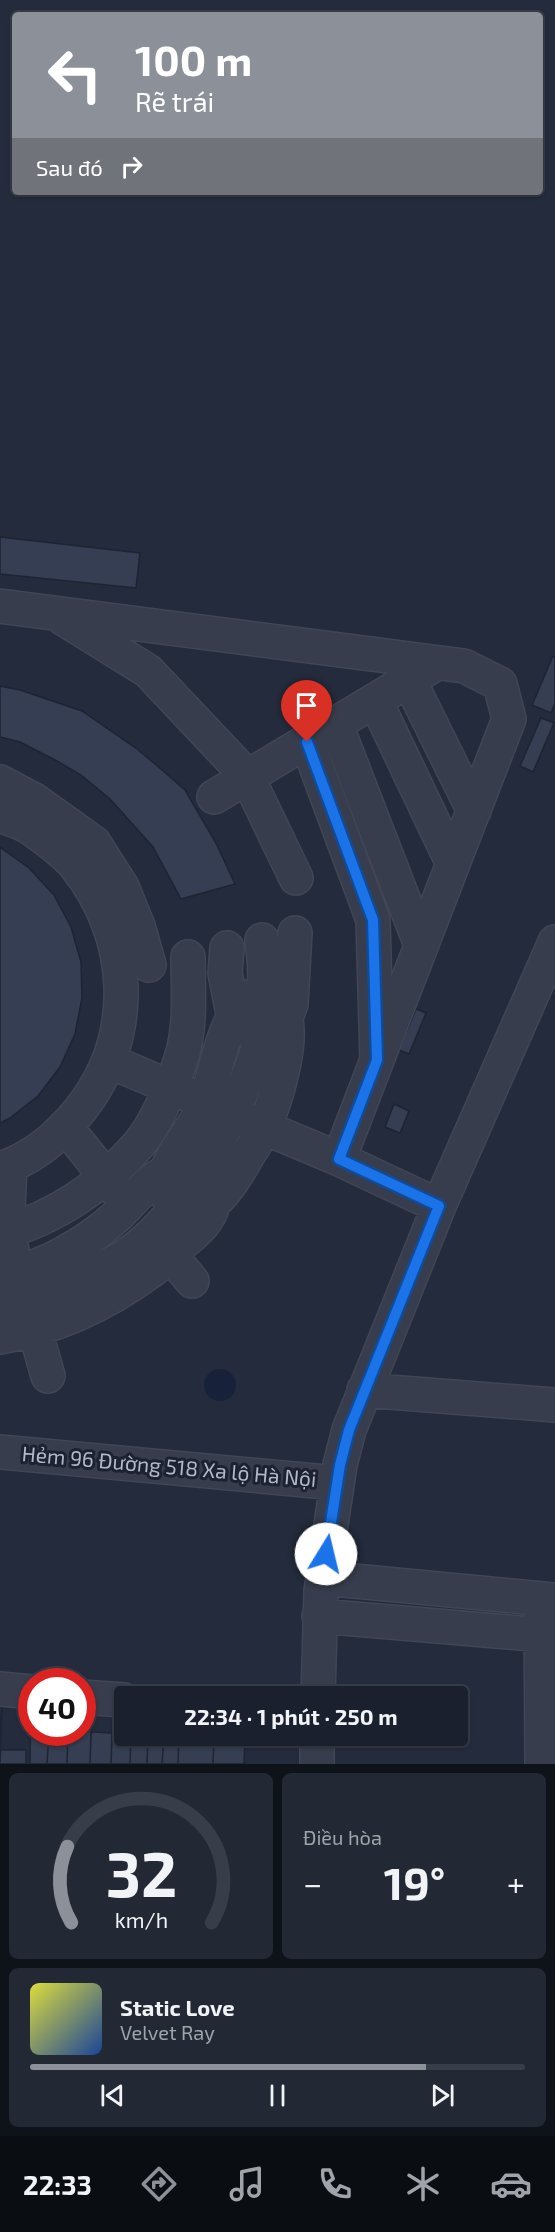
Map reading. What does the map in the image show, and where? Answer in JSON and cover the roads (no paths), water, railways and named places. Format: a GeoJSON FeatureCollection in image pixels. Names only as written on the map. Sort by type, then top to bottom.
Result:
{"type":"FeatureCollection","features":[{"type":"Feature","properties":{"kind":"street"},"geometry":{"type":"LineString","coordinates":[[0,606],[464,666],[500,684],[509,719],[339,1159]]}},
{"type":"Feature","properties":{"kind":"street"},"geometry":{"type":"LineString","coordinates":[[55,614],[148,670],[247,776],[296,878]]}},
{"type":"Feature","properties":{"kind":"street"},"geometry":{"type":"LineString","coordinates":[[214,797],[437,663]]}},
{"type":"Feature","properties":{"kind":"street"},"geometry":{"type":"LineString","coordinates":[[409,680],[474,811]]}},
{"type":"Feature","properties":{"kind":"street"},"geometry":{"type":"LineString","coordinates":[[375,700],[453,864]]}},
{"type":"Feature","properties":{"kind":"street"},"geometry":{"type":"LineString","coordinates":[[336,724],[422,945]]}},
{"type":"Feature","properties":{"kind":"street"},"geometry":{"type":"LineString","coordinates":[[307,742],[373,920],[377,1060]]}},
{"type":"Feature","properties":{"kind":"street"},"geometry":{"type":"LineString","coordinates":[[0,782],[34,800],[94,843],[122,887],[138,926],[135,968],[122,1002],[118,1032],[109,1061],[90,1096],[66,1127],[39,1149],[5,1167],[3,1232],[16,1297],[48,1377]]}},
{"type":"Feature","properties":{"kind":"street"},"geometry":{"type":"LineString","coordinates":[[0,815],[28,826],[74,864],[106,914],[135,968]]}},
{"type":"Feature","properties":{"kind":"street"},"geometry":{"type":"LineString","coordinates":[[135,968],[262,940],[307,931],[286,1021],[272,1045],[263,1052],[256,1054],[247,1050],[240,1040],[225,973],[226,948]]}},
{"type":"Feature","properties":{"kind":"street"},"geometry":{"type":"LineString","coordinates":[[177,1207],[170,1201],[165,1187],[164,1178],[167,1172],[250,1073],[256,1054],[266,991],[267,974],[262,940]]}},
{"type":"Feature","properties":{"kind":"street"},"geometry":{"type":"LineString","coordinates":[[318,1686],[319,1616],[343,1449],[364,1390],[439,1206],[555,942]]}},
{"type":"Feature","properties":{"kind":"street"},"geometry":{"type":"LineString","coordinates":[[3,1232],[21,1228],[53,1214],[105,1176],[141,1142],[159,1113],[183,1052],[189,1011],[188,957]]}},
{"type":"Feature","properties":{"kind":"street"},"geometry":{"type":"LineString","coordinates":[[0,1337],[16,1297],[51,1261],[116,1217],[159,1175],[176,1168],[189,1168],[207,1187],[227,1191],[264,1127],[278,1086],[288,1030],[278,1003],[266,991]]}},
{"type":"Feature","properties":{"kind":"street"},"geometry":{"type":"LineString","coordinates":[[161,1244],[201,1227],[208,1216],[207,1187],[217,1145],[219,1052],[244,1000],[256,992],[266,991]]}},
{"type":"Feature","properties":{"kind":"street"},"geometry":{"type":"LineString","coordinates":[[109,1061],[339,1159],[439,1206]]}},
{"type":"Feature","properties":{"kind":"street"},"geometry":{"type":"LineString","coordinates":[[66,1127],[192,1281]]}},
{"type":"Feature","properties":{"kind":"street"},"geometry":{"type":"LineString","coordinates":[[16,1297],[95,1308],[153,1270],[167,1220],[177,1207],[207,1187]]}},
{"type":"Feature","properties":{"kind":"street"},"geometry":{"type":"LineString","coordinates":[[364,1390],[555,1405]]}},
{"type":"Feature","properties":{"kind":"street","name":"Hẻm 96 Đường 518 Xa lộ Hà Nội"},"geometry":{"type":"LineString","coordinates":[[0,1452],[337,1483]]}},
{"type":"Feature","properties":{"kind":"street"},"geometry":{"type":"LineString","coordinates":[[323,1578],[548,1599],[542,1764]]}},
{"type":"Feature","properties":{"kind":"street"},"geometry":{"type":"LineString","coordinates":[[319,1616],[548,1636]]}},
{"type":"Feature","properties":{"kind":"street"},"geometry":{"type":"LineString","coordinates":[[0,1689],[18,1691]]}},
{"type":"Feature","properties":{"kind":"street"},"geometry":{"type":"LineString","coordinates":[[96,1697],[114,1699]]}},
{"type":"Feature","properties":{"kind":"street"},"geometry":{"type":"LineString","coordinates":[[317,1746],[317,1764]]}},
{"type":"Feature","properties":{"kind":"water"},"geometry":{"type":"Polygon","coordinates":[[[220,1369],[231,1374],[236,1385],[231,1396],[220,1401],[209,1396],[204,1385],[209,1374],[220,1369]]]}}]}
